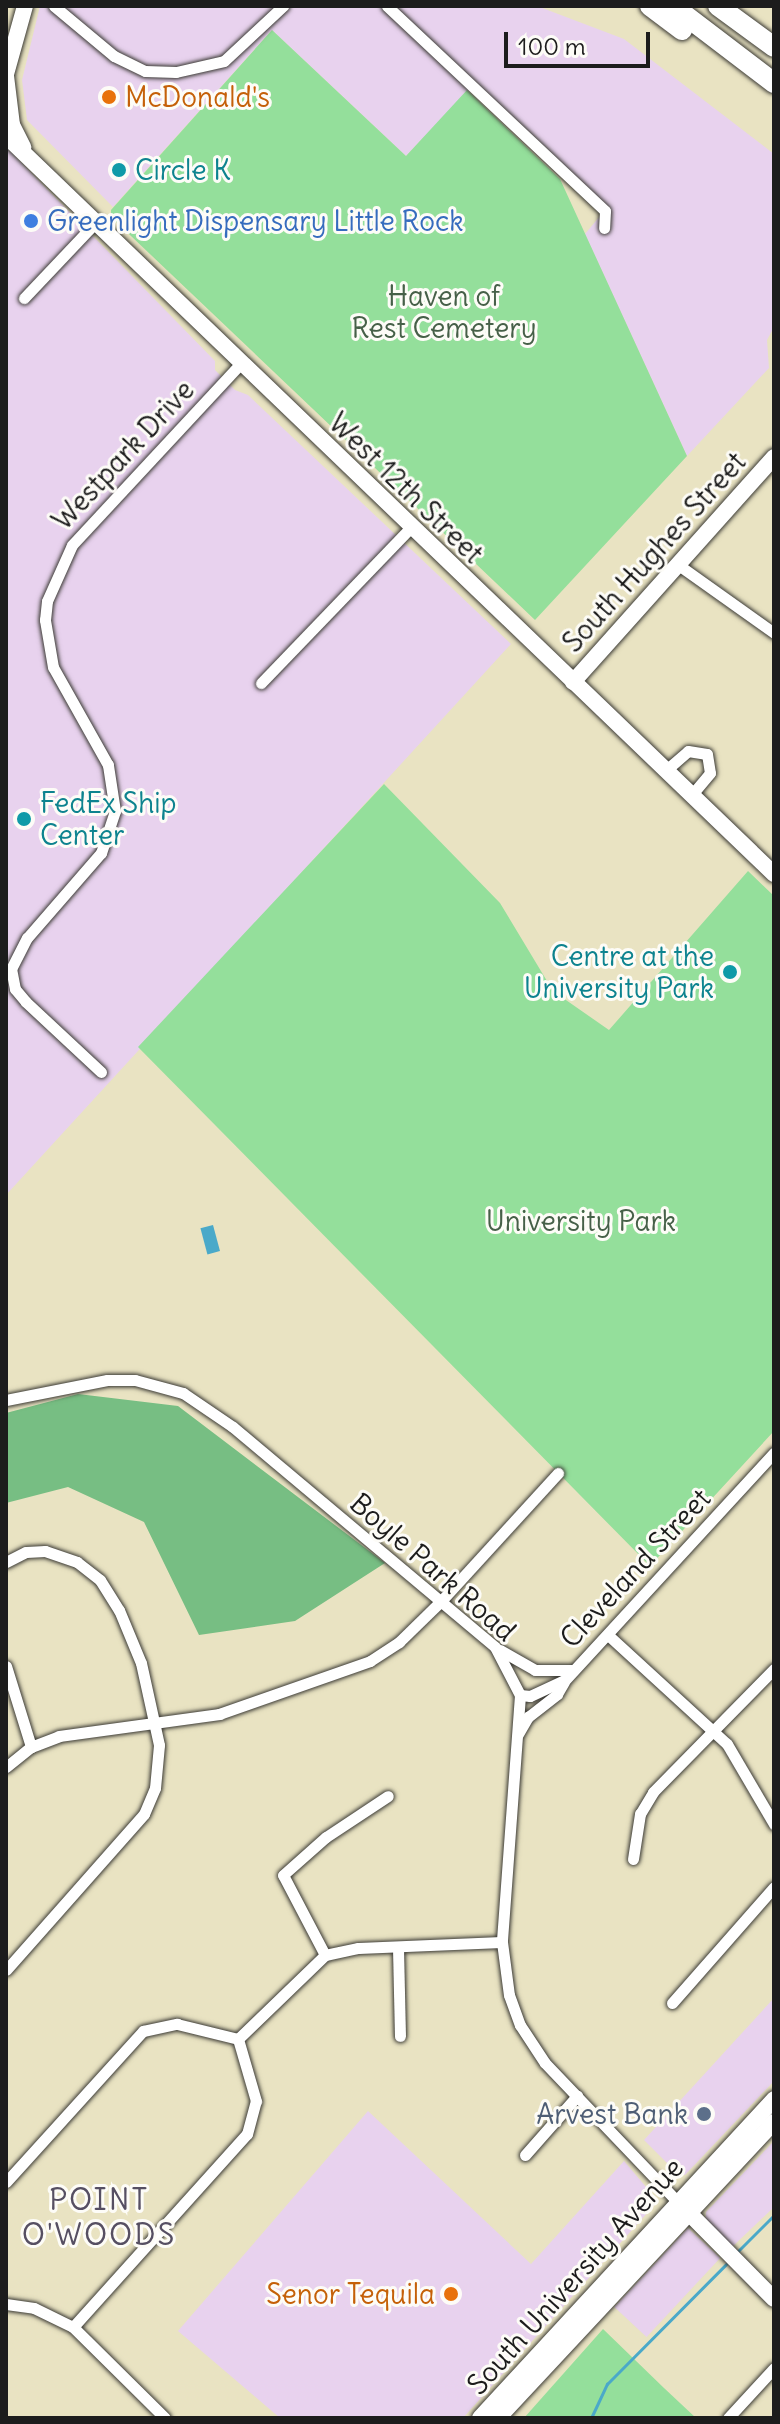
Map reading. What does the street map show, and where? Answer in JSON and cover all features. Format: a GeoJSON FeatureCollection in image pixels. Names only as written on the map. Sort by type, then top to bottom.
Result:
{"type":"FeatureCollection","features":[{"type":"Feature","properties":{"kind":"highway"},"geometry":{"type":"LineString","coordinates":[[650,6],[688,35],[710,35]]}},
{"type":"Feature","properties":{"kind":"highway"},"geometry":{"type":"LineString","coordinates":[[673,6],[774,83]]}},
{"type":"Feature","properties":{"kind":"highway"},"geometry":{"type":"LineString","coordinates":[[718,6],[774,47]]}},
{"type":"Feature","properties":{"kind":"main road"},"geometry":{"type":"LineString","coordinates":[[25,6],[6,75],[12,125],[30,159]]}},
{"type":"Feature","properties":{"kind":"main road","name":"West 12th Street"},"geometry":{"type":"LineString","coordinates":[[6,136],[239,365],[774,874]]}},
{"type":"Feature","properties":{"kind":"main road","name":"South Hughes Street"},"geometry":{"type":"LineString","coordinates":[[573,682],[677,564],[771,466]]}},
{"type":"Feature","properties":{"kind":"main road","name":"South University Avenue"},"geometry":{"type":"LineString","coordinates":[[498,2418],[774,2099]]}},
{"type":"Feature","properties":{"kind":"main road","name":"South University Avenue"},"geometry":{"type":"LineString","coordinates":[[480,2418],[682,2207],[774,2122]]}},
{"type":"Feature","properties":{"kind":"main road"},"geometry":{"type":"LineString","coordinates":[[682,2207],[774,2299]]}},
{"type":"Feature","properties":{"kind":"street"},"geometry":{"type":"LineString","coordinates":[[54,6],[114,56],[145,71],[176,72],[224,61],[283,6]]}},
{"type":"Feature","properties":{"kind":"street"},"geometry":{"type":"LineString","coordinates":[[387,6],[605,211],[604,228]]}},
{"type":"Feature","properties":{"kind":"street"},"geometry":{"type":"LineString","coordinates":[[24,298],[95,223]]}},
{"type":"Feature","properties":{"kind":"street","name":"Westpark Drive"},"geometry":{"type":"LineString","coordinates":[[101,1072],[26,1002],[15,989],[11,969],[27,938],[101,853],[115,811],[108,765],[53,667],[47,601],[72,545],[239,365]]}},
{"type":"Feature","properties":{"kind":"street"},"geometry":{"type":"LineString","coordinates":[[261,683],[410,528]]}},
{"type":"Feature","properties":{"kind":"street"},"geometry":{"type":"LineString","coordinates":[[677,564],[774,633]]}},
{"type":"Feature","properties":{"kind":"street"},"geometry":{"type":"LineString","coordinates":[[665,771],[688,751],[707,754],[710,773],[691,796]]}},
{"type":"Feature","properties":{"kind":"street","name":"Boyle Park Road"},"geometry":{"type":"LineString","coordinates":[[6,1400],[107,1380],[135,1380],[183,1393],[233,1427],[495,1647],[520,1695]]}},
{"type":"Feature","properties":{"kind":"street","name":"Cleveland Street"},"geometry":{"type":"LineString","coordinates":[[520,1695],[530,1696],[565,1680],[774,1453]]}},
{"type":"Feature","properties":{"kind":"street"},"geometry":{"type":"LineString","coordinates":[[6,1767],[31,1747],[75,1732],[219,1714],[348,1671],[399,1642],[442,1600],[558,1473]]}},
{"type":"Feature","properties":{"kind":"street"},"geometry":{"type":"LineString","coordinates":[[6,1562],[26,1552],[45,1551],[77,1562],[100,1580],[127,1628],[156,1721],[158,1775],[144,1814],[6,1970]]}},
{"type":"Feature","properties":{"kind":"street"},"geometry":{"type":"LineString","coordinates":[[608,1635],[715,1734],[745,1768],[760,1807],[774,1824]]}},
{"type":"Feature","properties":{"kind":"street"},"geometry":{"type":"LineString","coordinates":[[495,1647],[535,1670],[574,1670]]}},
{"type":"Feature","properties":{"kind":"street"},"geometry":{"type":"LineString","coordinates":[[6,1666],[31,1747]]}},
{"type":"Feature","properties":{"kind":"street"},"geometry":{"type":"LineString","coordinates":[[633,1859],[645,1805],[774,1669]]}},
{"type":"Feature","properties":{"kind":"street"},"geometry":{"type":"LineString","coordinates":[[516,1738],[528,1717],[557,1694],[565,1680]]}},
{"type":"Feature","properties":{"kind":"street"},"geometry":{"type":"LineString","coordinates":[[520,1695],[502,1942],[506,1980],[520,2025],[545,2063],[682,2207]]}},
{"type":"Feature","properties":{"kind":"street"},"geometry":{"type":"LineString","coordinates":[[325,1955],[283,1875],[326,1837],[388,1796]]}},
{"type":"Feature","properties":{"kind":"street"},"geometry":{"type":"LineString","coordinates":[[672,2003],[774,1887]]}},
{"type":"Feature","properties":{"kind":"street"},"geometry":{"type":"LineString","coordinates":[[238,2039],[325,1955],[502,1942]]}},
{"type":"Feature","properties":{"kind":"street"},"geometry":{"type":"LineString","coordinates":[[398,1948],[400,2036]]}},
{"type":"Feature","properties":{"kind":"street"},"geometry":{"type":"LineString","coordinates":[[6,2182],[143,2031],[177,2024],[238,2039]]}},
{"type":"Feature","properties":{"kind":"street"},"geometry":{"type":"LineString","coordinates":[[73,2327],[247,2134],[256,2101],[238,2039]]}},
{"type":"Feature","properties":{"kind":"street"},"geometry":{"type":"LineString","coordinates":[[525,2155],[577,2096]]}},
{"type":"Feature","properties":{"kind":"street"},"geometry":{"type":"LineString","coordinates":[[6,2304],[34,2308],[73,2327],[165,2418]]}},
{"type":"Feature","properties":{"kind":"street"},"geometry":{"type":"LineString","coordinates":[[728,2418],[774,2368]]}},
{"type":"Feature","properties":{"kind":"shaded area"},"geometry":{"type":"Polygon","coordinates":[[[40,6],[537,6],[624,39],[774,154],[774,327],[767,340],[769,368],[687,456],[585,234],[605,210],[473,85],[406,156],[272,30],[113,207],[27,120],[22,80],[40,6]]]}},
{"type":"Feature","properties":{"kind":"shaded area"},"geometry":{"type":"Polygon","coordinates":[[[6,147],[215,361],[215,370],[235,390],[248,395],[511,644],[6,1195],[6,147]]]}},
{"type":"Feature","properties":{"kind":"shaded area"},"geometry":{"type":"Polygon","coordinates":[[[774,1998],[774,2081],[685,2175],[678,2174],[644,2140],[774,1998]]]}},
{"type":"Feature","properties":{"kind":"shaded area"},"geometry":{"type":"Polygon","coordinates":[[[368,2111],[531,2264],[624,2161],[658,2201],[463,2418],[280,2418],[178,2331],[368,2111]]]}},
{"type":"Feature","properties":{"kind":"shaded area"},"geometry":{"type":"Polygon","coordinates":[[[774,2141],[774,2207],[729,2250],[705,2222],[706,2212],[774,2141]]]}},
{"type":"Feature","properties":{"kind":"shaded area"},"geometry":{"type":"Polygon","coordinates":[[[688,2228],[720,2258],[647,2337],[614,2307],[688,2228]]]}},
{"type":"Feature","properties":{"kind":"green space","name":"Haven of Rest Cemetery"},"geometry":{"type":"Polygon","coordinates":[[[272,30],[406,156],[467,90],[560,179],[687,456],[535,620],[111,217],[111,210],[272,30]]]}},
{"type":"Feature","properties":{"kind":"green space","name":"University Park"},"geometry":{"type":"Polygon","coordinates":[[[384,784],[500,903],[553,991],[609,1030],[748,871],[774,896],[774,1431],[650,1566],[138,1047],[384,784]]]}},
{"type":"Feature","properties":{"kind":"green space"},"geometry":{"type":"Polygon","coordinates":[[[78,1394],[178,1406],[385,1563],[295,1621],[199,1635],[144,1522],[68,1487],[6,1503],[6,1413],[78,1394]]]}},
{"type":"Feature","properties":{"kind":"green space"},"geometry":{"type":"Polygon","coordinates":[[[603,2329],[664,2388],[696,2418],[524,2418],[603,2329]]]}},
{"type":"Feature","properties":{"kind":"water"},"geometry":{"type":"Polygon","coordinates":[[[213,1225],[220,1251],[207,1254],[200,1228],[213,1225]]]}},
{"type":"Feature","properties":{"kind":"waterway"},"geometry":{"type":"LineString","coordinates":[[737,2252],[774,2215]]}},
{"type":"Feature","properties":{"kind":"waterway"},"geometry":{"type":"LineString","coordinates":[[591,2418],[607,2384],[726,2264]]}},
{"type":"Feature","properties":{"kind":"place","name":"McDonald's"},"geometry":{"type":"Point","coordinates":[109,97]}},
{"type":"Feature","properties":{"kind":"place","name":"Circle K"},"geometry":{"type":"Point","coordinates":[119,170]}},
{"type":"Feature","properties":{"kind":"place","name":"Greenlight Dispensary Little Rock"},"geometry":{"type":"Point","coordinates":[31,221]}},
{"type":"Feature","properties":{"kind":"place","name":"FedEx Ship Center"},"geometry":{"type":"Point","coordinates":[24,819]}},
{"type":"Feature","properties":{"kind":"place","name":"Centre at the University Park"},"geometry":{"type":"Point","coordinates":[730,972]}},
{"type":"Feature","properties":{"kind":"place","name":"Arvest Bank"},"geometry":{"type":"Point","coordinates":[704,2114]}},
{"type":"Feature","properties":{"kind":"place","name":"Senor Tequila"},"geometry":{"type":"Point","coordinates":[451,2294]}},
{"type":"Feature","properties":{"kind":"district","name":"POINT O'WOODS"},"geometry":{"type":"Point","coordinates":[99,2216]}}]}
